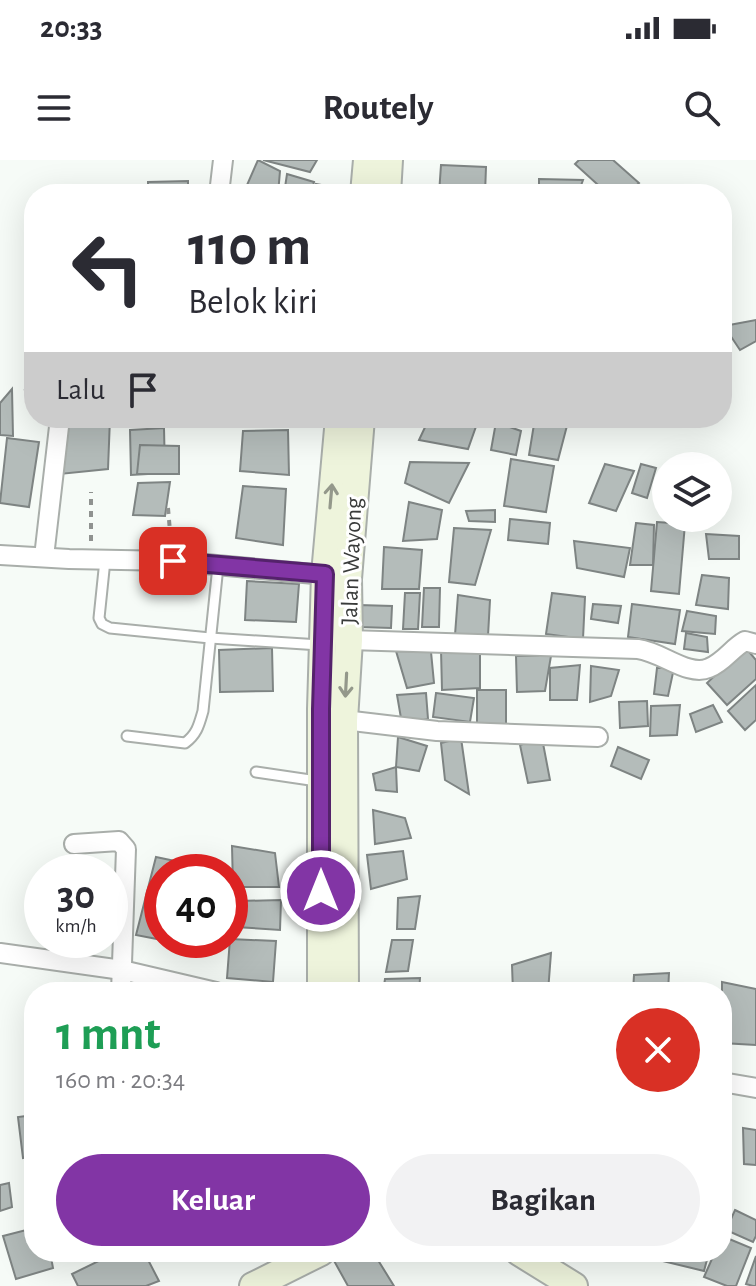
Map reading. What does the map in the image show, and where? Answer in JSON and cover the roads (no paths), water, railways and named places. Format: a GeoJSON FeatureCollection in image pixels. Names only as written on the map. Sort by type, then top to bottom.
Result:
{"type":"FeatureCollection","features":[{"type":"Feature","properties":{"kind":"street"},"geometry":{"type":"LineString","coordinates":[[220,184],[223,160]]}},
{"type":"Feature","properties":{"kind":"street"},"geometry":{"type":"LineString","coordinates":[[365,184],[367,160]]}},
{"type":"Feature","properties":{"kind":"street"},"geometry":{"type":"LineString","coordinates":[[388,184],[389,160]]}},
{"type":"Feature","properties":{"kind":"street"},"geometry":{"type":"LineString","coordinates":[[44,557],[59,428]]}},
{"type":"Feature","properties":{"kind":"street","name":"Jalan Wayong"},"geometry":{"type":"LineString","coordinates":[[321,982],[321,782],[336,643],[339,428]]}},
{"type":"Feature","properties":{"kind":"street","name":"Jalan Wayong"},"geometry":{"type":"LineString","coordinates":[[337,576],[359,428]]}},
{"type":"Feature","properties":{"kind":"street"},"geometry":{"type":"LineString","coordinates":[[0,555],[173,561],[337,576]]}},
{"type":"Feature","properties":{"kind":"street"},"geometry":{"type":"LineString","coordinates":[[336,643],[638,649],[651,651],[692,671],[717,664],[745,641],[756,644]]}},
{"type":"Feature","properties":{"kind":"street","name":"Jalan Wayong"},"geometry":{"type":"LineString","coordinates":[[336,643],[344,720],[345,982]]}},
{"type":"Feature","properties":{"kind":"street"},"geometry":{"type":"LineString","coordinates":[[344,720],[437,731],[598,737]]}},
{"type":"Feature","properties":{"kind":"street"},"geometry":{"type":"LineString","coordinates":[[74,844],[119,841],[126,849],[121,982]]}},
{"type":"Feature","properties":{"kind":"street"},"geometry":{"type":"LineString","coordinates":[[0,953],[122,970],[173,982]]}},
{"type":"Feature","properties":{"kind":"street"},"geometry":{"type":"LineString","coordinates":[[732,1084],[756,1088]]}},
{"type":"Feature","properties":{"kind":"street"},"geometry":{"type":"LineString","coordinates":[[253,1286],[301,1262]]}},
{"type":"Feature","properties":{"kind":"street"},"geometry":{"type":"LineString","coordinates":[[535,1262],[573,1286]]}},
{"type":"Feature","properties":{"kind":"lane"},"geometry":{"type":"LineString","coordinates":[[98,560],[99,618],[102,624],[110,628],[210,638],[336,643]]}},
{"type":"Feature","properties":{"kind":"lane"},"geometry":{"type":"LineString","coordinates":[[127,736],[185,743],[193,736],[203,711],[218,566]]}},
{"type":"Feature","properties":{"kind":"lane"},"geometry":{"type":"LineString","coordinates":[[256,772],[321,782]]}}]}
